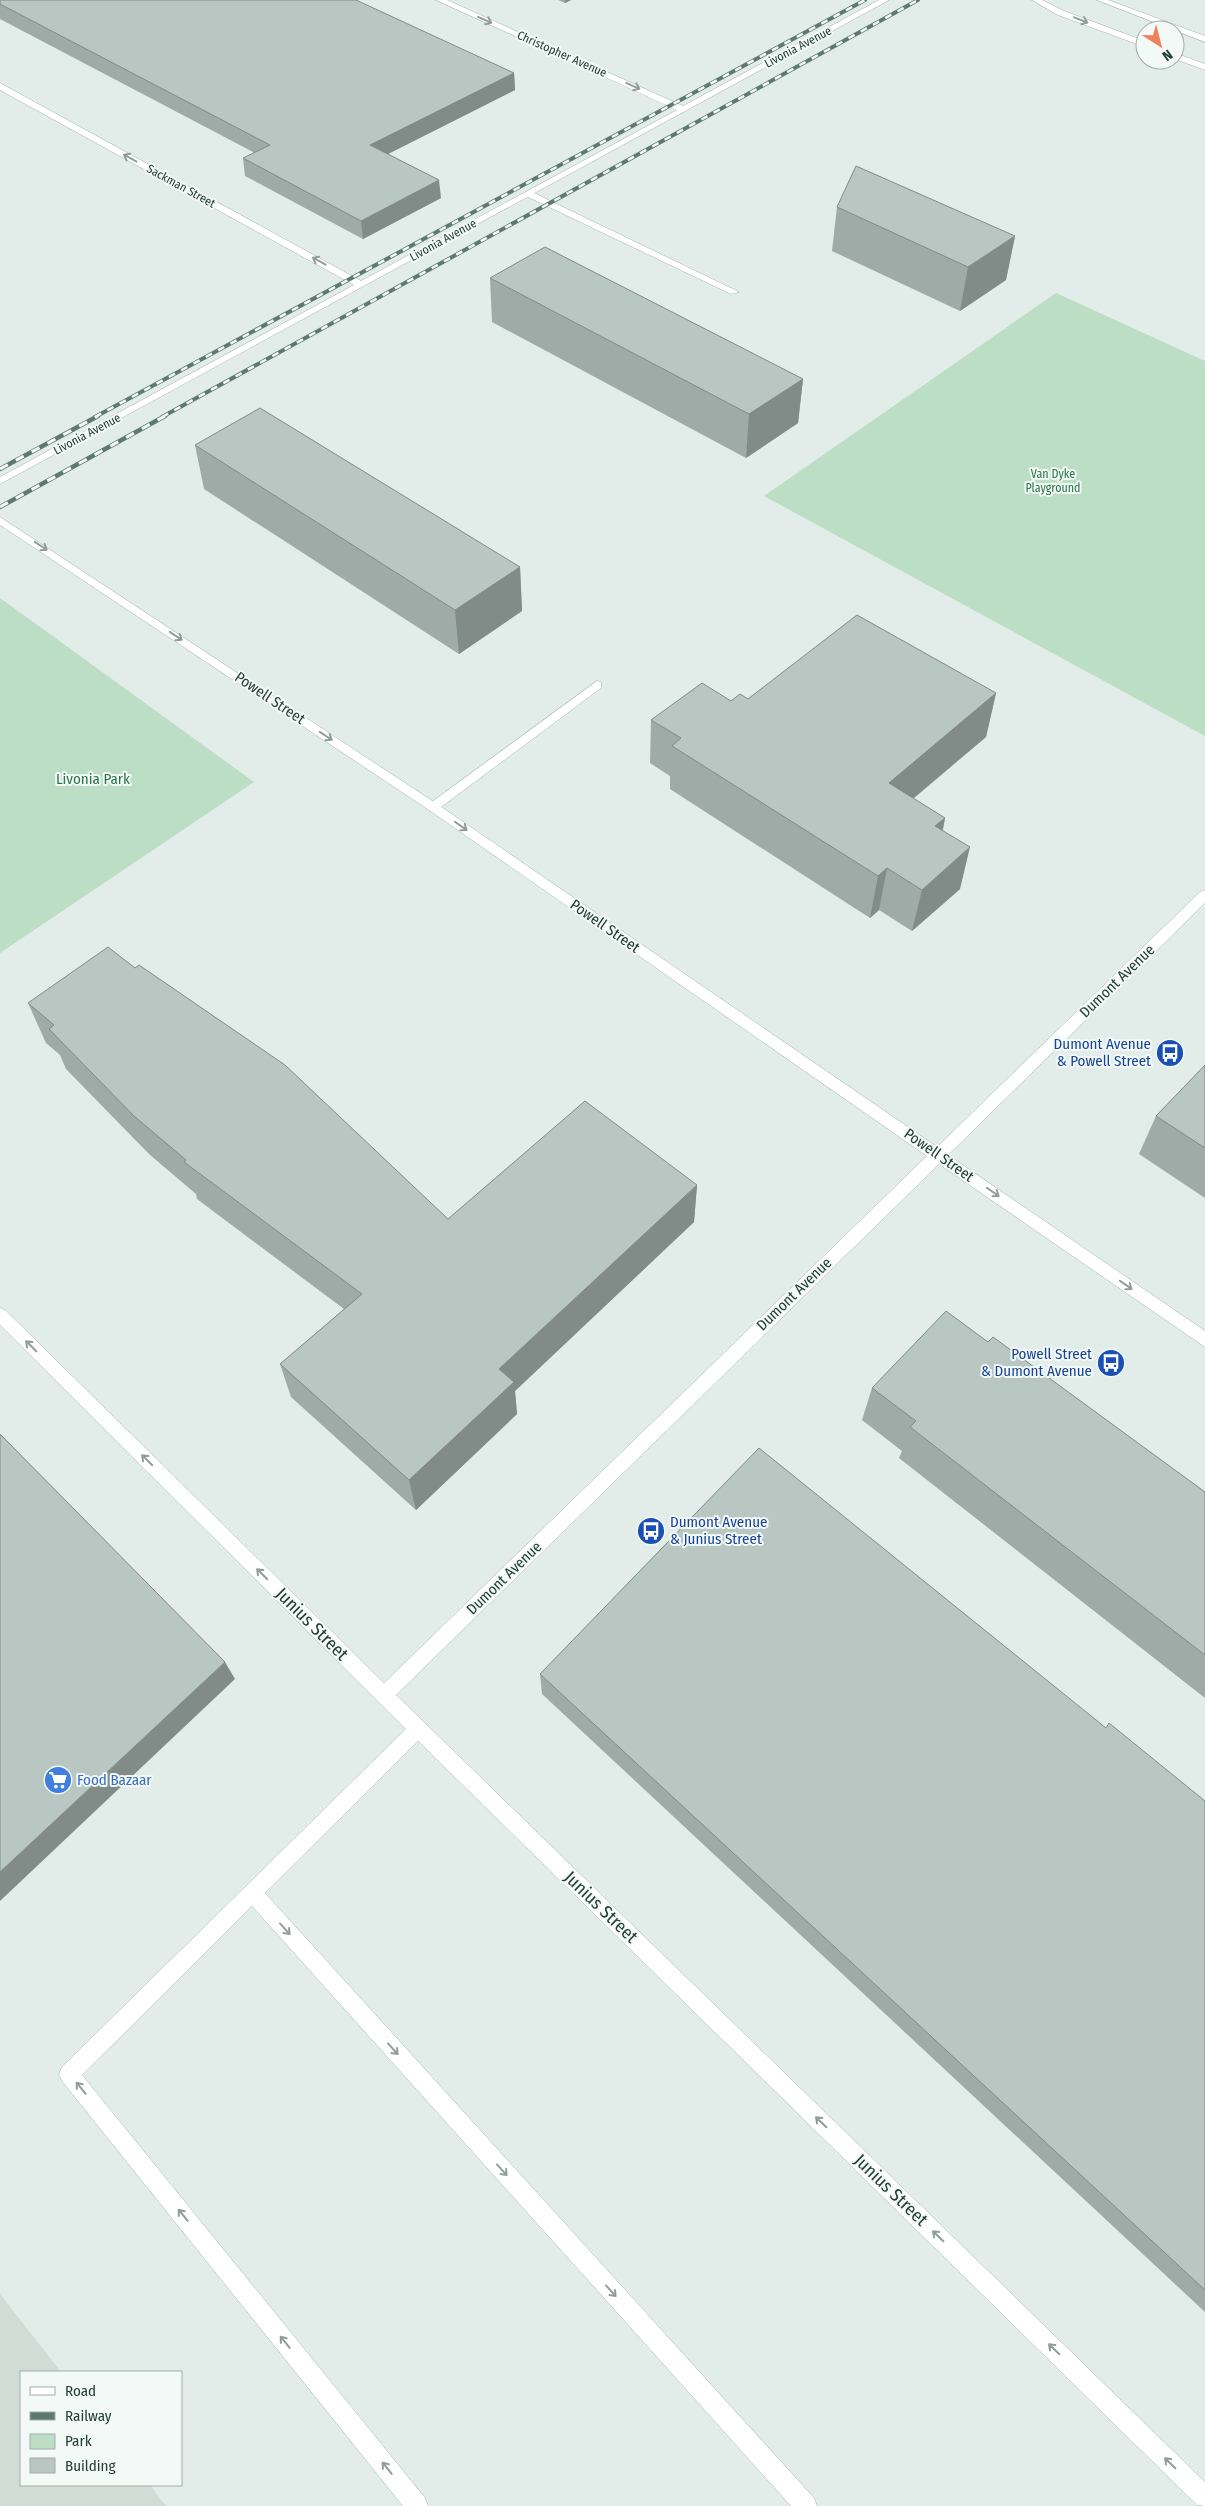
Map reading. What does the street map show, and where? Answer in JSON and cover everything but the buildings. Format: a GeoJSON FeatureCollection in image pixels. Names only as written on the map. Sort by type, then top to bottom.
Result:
{"type":"FeatureCollection","features":[{"type":"Feature","properties":{"kind":"street","name":"Christopher Avenue"},"geometry":{"type":"LineString","coordinates":[[440,0],[683,109]]}},
{"type":"Feature","properties":{"kind":"street","name":"Livonia Avenue"},"geometry":{"type":"LineString","coordinates":[[0,481],[885,0]]}},
{"type":"Feature","properties":{"kind":"street"},"geometry":{"type":"LineString","coordinates":[[1036,0],[1061,13],[1135,40]]}},
{"type":"Feature","properties":{"kind":"street"},"geometry":{"type":"LineString","coordinates":[[1101,0],[1205,39]]}},
{"type":"Feature","properties":{"kind":"street"},"geometry":{"type":"LineString","coordinates":[[1185,60],[1205,67]]}},
{"type":"Feature","properties":{"kind":"street","name":"Sackman Street"},"geometry":{"type":"LineString","coordinates":[[0,86],[361,285]]}},
{"type":"Feature","properties":{"kind":"street"},"geometry":{"type":"LineString","coordinates":[[529,194],[734,292]]}},
{"type":"Feature","properties":{"kind":"street","name":"Powell Street"},"geometry":{"type":"LineString","coordinates":[[0,520],[433,807],[1205,1340]]}},
{"type":"Feature","properties":{"kind":"street"},"geometry":{"type":"LineString","coordinates":[[433,807],[597,685]]}},
{"type":"Feature","properties":{"kind":"street","name":"Dumont Avenue"},"geometry":{"type":"LineString","coordinates":[[384,1695],[1205,895]]}},
{"type":"Feature","properties":{"kind":"street","name":"Junius Street"},"geometry":{"type":"LineString","coordinates":[[0,1315],[418,1729],[1205,2497]]}},
{"type":"Feature","properties":{"kind":"street"},"geometry":{"type":"LineString","coordinates":[[417,2506],[69,2074],[418,1729]]}},
{"type":"Feature","properties":{"kind":"street"},"geometry":{"type":"LineString","coordinates":[[252,1893],[806,2506]]}},
{"type":"Feature","properties":{"kind":"shaded area"},"geometry":{"type":"Polygon","coordinates":[[[0,2294],[60,2371],[20,2371],[20,2486],[151,2486],[166,2506],[0,2506],[0,2294]]]}},
{"type":"Feature","properties":{"kind":"green space","name":"Van Dyke Playground"},"geometry":{"type":"Polygon","coordinates":[[[1056,293],[1205,361],[1205,736],[764,496],[1056,293]]]}},
{"type":"Feature","properties":{"kind":"green space","name":"Livonia Park"},"geometry":{"type":"Polygon","coordinates":[[[0,598],[254,782],[0,953],[0,598]]]}},
{"type":"Feature","properties":{"kind":"railway"},"geometry":{"type":"LineString","coordinates":[[95,417],[865,0]]}},
{"type":"Feature","properties":{"kind":"railway"},"geometry":{"type":"LineString","coordinates":[[162,417],[918,0]]}},
{"type":"Feature","properties":{"kind":"railway"},"geometry":{"type":"LineString","coordinates":[[0,469],[98,416]]}},
{"type":"Feature","properties":{"kind":"railway"},"geometry":{"type":"LineString","coordinates":[[0,507],[165,416]]}},
{"type":"Feature","properties":{"kind":"place","name":"Dumont Avenue & Powell Street"},"geometry":{"type":"Point","coordinates":[1170,1053]}},
{"type":"Feature","properties":{"kind":"place","name":"Powell Street & Dumont Avenue"},"geometry":{"type":"Point","coordinates":[1111,1363]}},
{"type":"Feature","properties":{"kind":"place","name":"Dumont Avenue & Junius Street"},"geometry":{"type":"Point","coordinates":[651,1531]}},
{"type":"Feature","properties":{"kind":"place","name":"Food Bazaar"},"geometry":{"type":"Point","coordinates":[58,1780]}}]}
